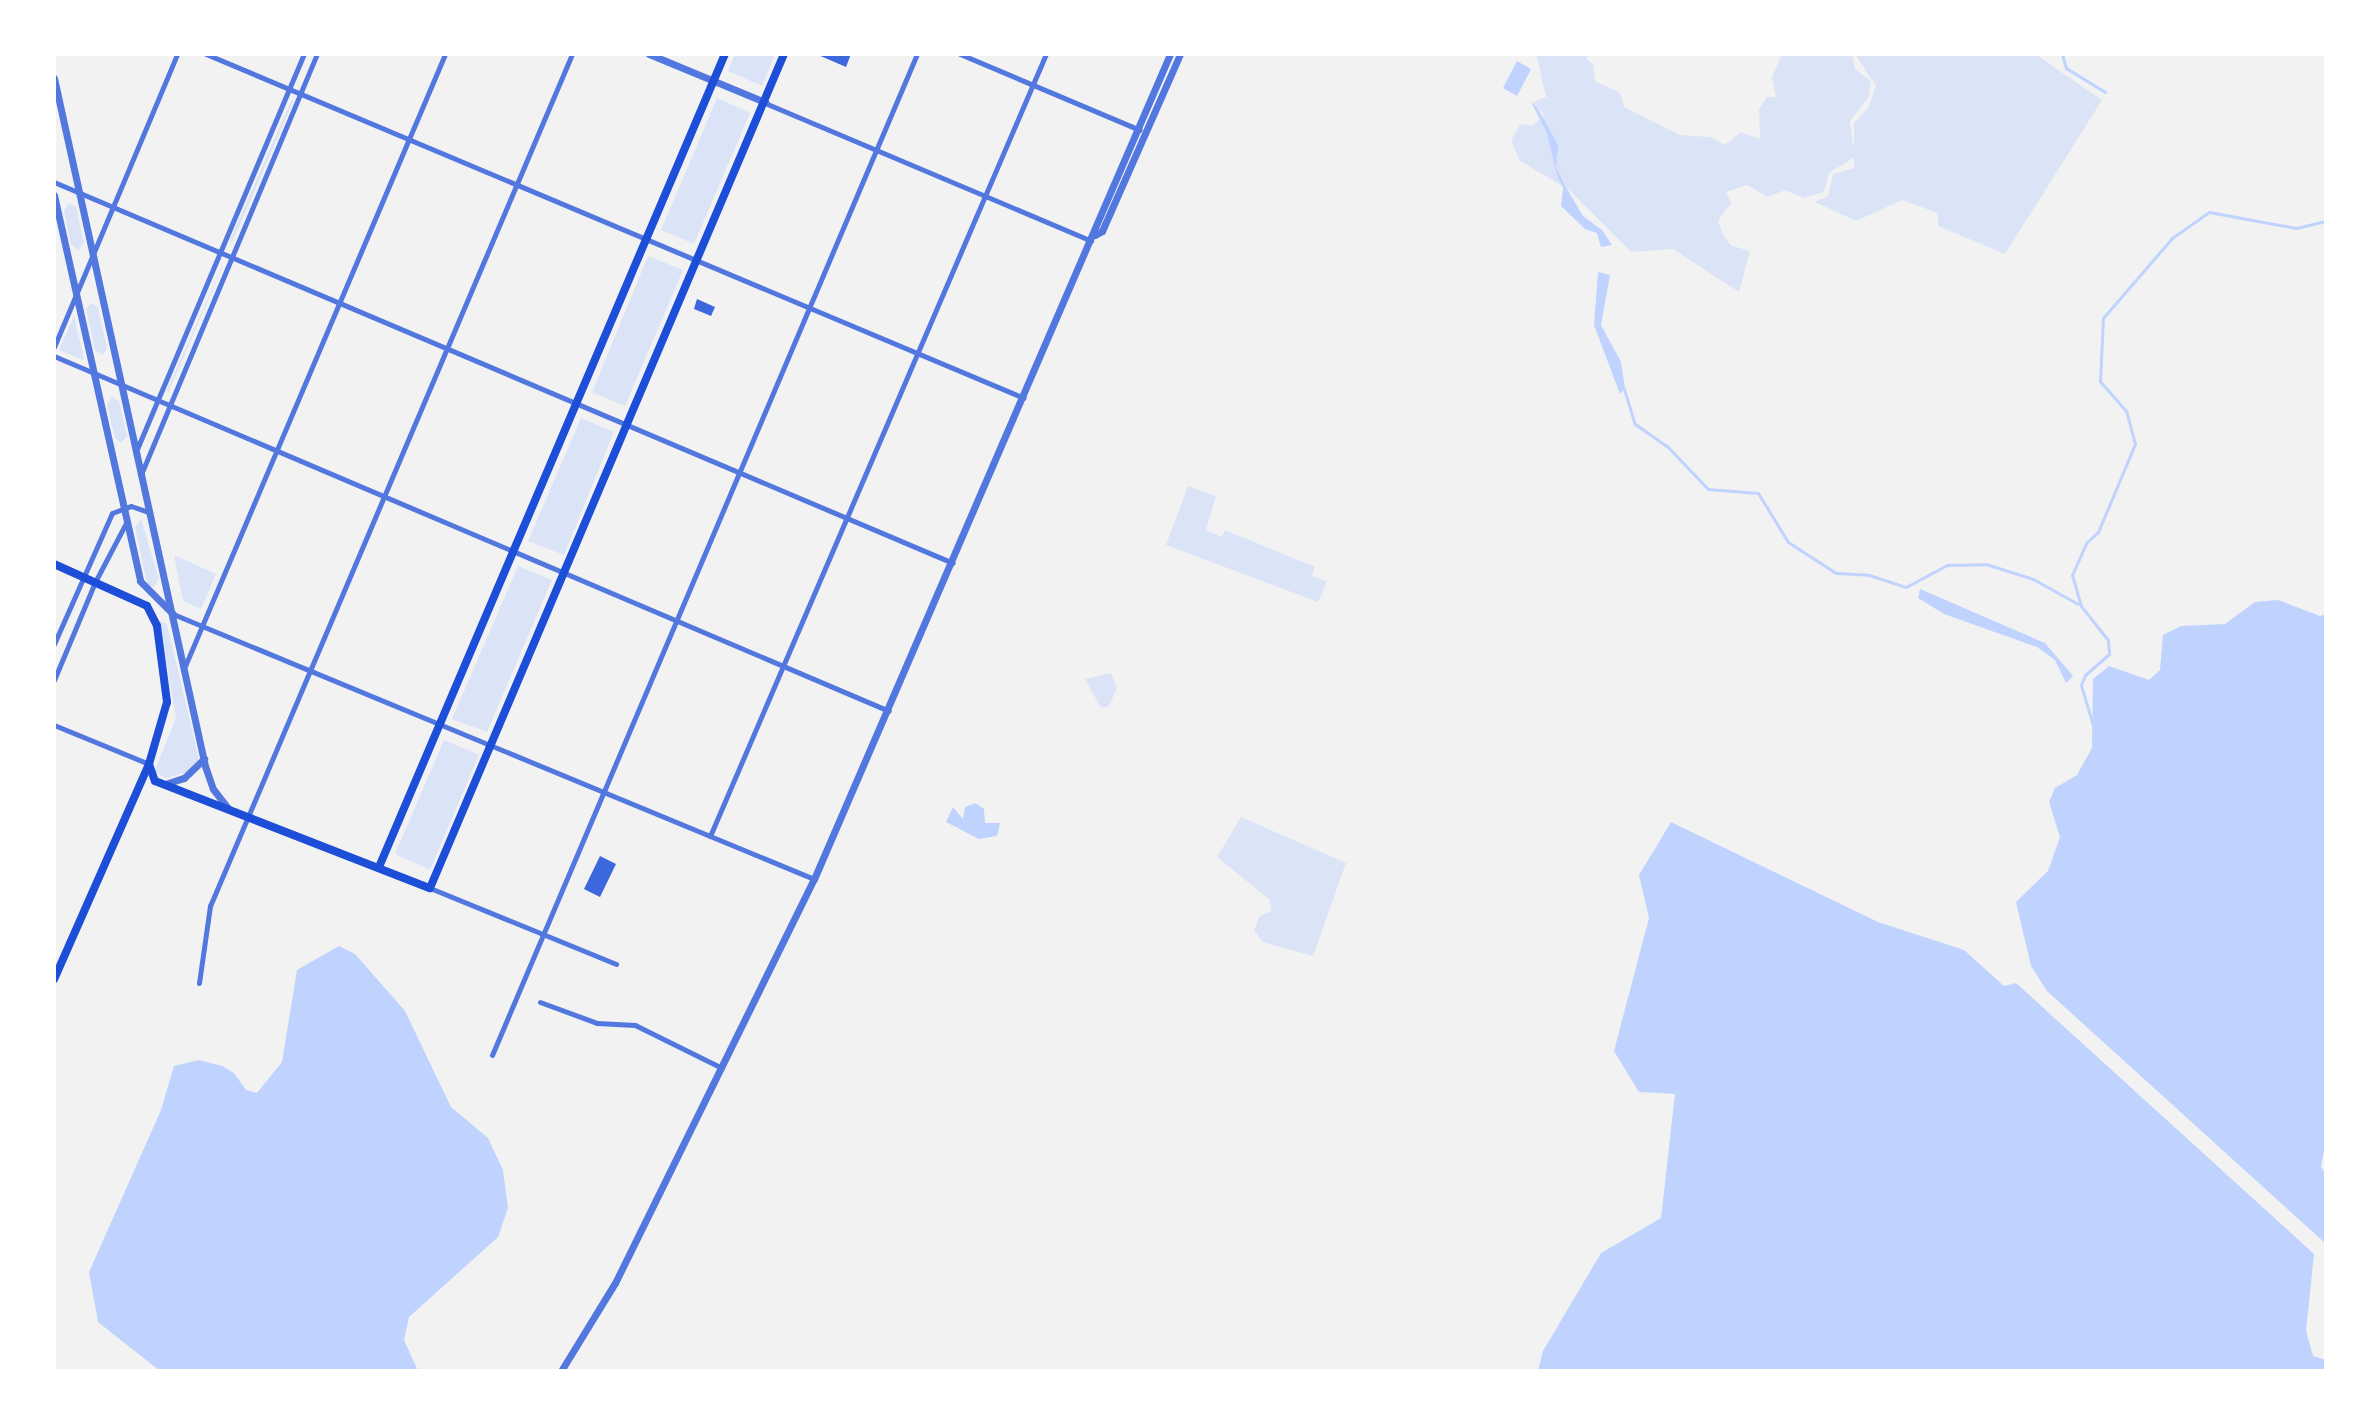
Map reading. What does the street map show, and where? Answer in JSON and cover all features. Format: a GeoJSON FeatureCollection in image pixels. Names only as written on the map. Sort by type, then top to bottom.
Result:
{"type":"FeatureCollection","features":[{"type":"Feature","properties":{"kind":"main road"},"geometry":{"type":"LineString","coordinates":[[379,867],[725,54]]}},
{"type":"Feature","properties":{"kind":"main road"},"geometry":{"type":"LineString","coordinates":[[149,764],[160,782],[430,888],[784,54]]}},
{"type":"Feature","properties":{"kind":"main road"},"geometry":{"type":"LineString","coordinates":[[54,564],[140,599],[157,626],[166,693],[166,713],[149,764],[54,979]]}},
{"type":"Feature","properties":{"kind":"main road"},"geometry":{"type":"LineString","coordinates":[[137,793],[160,782]]}},
{"type":"Feature","properties":{"kind":"street"},"geometry":{"type":"LineString","coordinates":[[54,347],[177,54]]}},
{"type":"Feature","properties":{"kind":"street"},"geometry":{"type":"LineString","coordinates":[[206,54],[1024,398]]}},
{"type":"Feature","properties":{"kind":"street"},"geometry":{"type":"LineString","coordinates":[[137,449],[304,54]]}},
{"type":"Feature","properties":{"kind":"street"},"geometry":{"type":"LineString","coordinates":[[142,472],[317,54]]}},
{"type":"Feature","properties":{"kind":"street"},"geometry":{"type":"LineString","coordinates":[[185,666],[445,54]]}},
{"type":"Feature","properties":{"kind":"street"},"geometry":{"type":"LineString","coordinates":[[199,983],[210,906],[572,54]]}},
{"type":"Feature","properties":{"kind":"street"},"geometry":{"type":"LineString","coordinates":[[649,54],[985,197],[1093,238]]}},
{"type":"Feature","properties":{"kind":"street"},"geometry":{"type":"LineString","coordinates":[[492,1055],[917,54]]}},
{"type":"Feature","properties":{"kind":"street"},"geometry":{"type":"LineString","coordinates":[[960,54],[1141,130]]}},
{"type":"Feature","properties":{"kind":"street"},"geometry":{"type":"LineString","coordinates":[[710,836],[1046,54]]}},
{"type":"Feature","properties":{"kind":"street"},"geometry":{"type":"LineString","coordinates":[[561,1371],[615,1283],[814,879],[1141,130],[1170,54]]}},
{"type":"Feature","properties":{"kind":"street"},"geometry":{"type":"LineString","coordinates":[[1141,130],[1180,54]]}},
{"type":"Feature","properties":{"kind":"street"},"geometry":{"type":"LineString","coordinates":[[54,78],[204,759],[213,789],[228,808]]}},
{"type":"Feature","properties":{"kind":"street"},"geometry":{"type":"LineString","coordinates":[[54,182],[954,563]]}},
{"type":"Feature","properties":{"kind":"street"},"geometry":{"type":"LineString","coordinates":[[54,195],[140,581],[173,614],[814,879]]}},
{"type":"Feature","properties":{"kind":"street"},"geometry":{"type":"LineString","coordinates":[[54,356],[889,712]]}},
{"type":"Feature","properties":{"kind":"street"},"geometry":{"type":"LineString","coordinates":[[54,644],[109,518],[124,508],[143,507],[151,515]]}},
{"type":"Feature","properties":{"kind":"street"},"geometry":{"type":"LineString","coordinates":[[54,680],[95,582],[128,521]]}},
{"type":"Feature","properties":{"kind":"street"},"geometry":{"type":"LineString","coordinates":[[54,725],[149,764]]}},
{"type":"Feature","properties":{"kind":"street"},"geometry":{"type":"LineString","coordinates":[[160,782],[184,778],[204,759]]}},
{"type":"Feature","properties":{"kind":"street"},"geometry":{"type":"LineString","coordinates":[[430,888],[616,964]]}},
{"type":"Feature","properties":{"kind":"street"},"geometry":{"type":"LineString","coordinates":[[540,1002],[597,1023],[635,1025],[722,1068]]}},
{"type":"Feature","properties":{"kind":"shaded area"},"geometry":{"type":"Polygon","coordinates":[[[735,54],[775,54],[762,86],[728,71],[735,54]]]}},
{"type":"Feature","properties":{"kind":"shaded area"},"geometry":{"type":"Polygon","coordinates":[[[1536,54],[1590,54],[1586,59],[1593,64],[1595,81],[1620,93],[1624,107],[1680,135],[1710,137],[1725,145],[1741,132],[1760,139],[1759,109],[1767,97],[1776,97],[1772,77],[1782,54],[1852,54],[1855,69],[1871,81],[1869,97],[1850,121],[1855,157],[1829,173],[1824,192],[1804,198],[1785,190],[1768,197],[1747,185],[1726,192],[1731,203],[1718,221],[1722,232],[1730,245],[1750,251],[1739,292],[1673,249],[1631,252],[1569,190],[1520,161],[1511,141],[1520,124],[1533,126],[1544,115],[1533,102],[1546,97],[1536,54]]]}},
{"type":"Feature","properties":{"kind":"shaded area"},"geometry":{"type":"Polygon","coordinates":[[[1855,54],[2035,54],[2102,100],[2005,254],[1938,226],[1938,213],[1902,200],[1856,221],[1815,202],[1828,196],[1833,174],[1854,168],[1854,123],[1868,108],[1876,86],[1855,54]]]}},
{"type":"Feature","properties":{"kind":"shaded area"},"geometry":{"type":"Polygon","coordinates":[[[717,98],[750,113],[694,244],[661,230],[717,98]]]}},
{"type":"Feature","properties":{"kind":"shaded area"},"geometry":{"type":"Polygon","coordinates":[[[292,99],[293,102],[232,243],[230,240],[292,99]]]}},
{"type":"Feature","properties":{"kind":"shaded area"},"geometry":{"type":"Polygon","coordinates":[[[69,203],[76,207],[84,243],[78,250],[71,245],[64,211],[69,203]]]}},
{"type":"Feature","properties":{"kind":"shaded area"},"geometry":{"type":"Polygon","coordinates":[[[648,256],[683,270],[625,406],[592,392],[648,256]]]}},
{"type":"Feature","properties":{"kind":"shaded area"},"geometry":{"type":"Polygon","coordinates":[[[223,266],[168,393],[167,390],[223,266]]]}},
{"type":"Feature","properties":{"kind":"shaded area"},"geometry":{"type":"Polygon","coordinates":[[[91,303],[98,307],[107,348],[103,355],[95,350],[86,309],[91,303]]]}},
{"type":"Feature","properties":{"kind":"shaded area"},"geometry":{"type":"Polygon","coordinates":[[[74,316],[84,359],[83,360],[59,350],[74,316]]]}},
{"type":"Feature","properties":{"kind":"shaded area"},"geometry":{"type":"Polygon","coordinates":[[[112,397],[119,401],[127,436],[121,443],[115,438],[107,405],[112,397]]]}},
{"type":"Feature","properties":{"kind":"shaded area"},"geometry":{"type":"Polygon","coordinates":[[[581,418],[614,432],[564,555],[528,541],[581,418]]]}},
{"type":"Feature","properties":{"kind":"shaded area"},"geometry":{"type":"Polygon","coordinates":[[[1188,486],[1216,496],[1206,530],[1222,537],[1225,530],[1315,567],[1312,576],[1327,582],[1318,602],[1166,545],[1188,486]]]}},
{"type":"Feature","properties":{"kind":"shaded area"},"geometry":{"type":"Polygon","coordinates":[[[141,519],[159,579],[154,587],[147,584],[135,527],[141,519]]]}},
{"type":"Feature","properties":{"kind":"shaded area"},"geometry":{"type":"Polygon","coordinates":[[[174,555],[216,574],[201,609],[183,601],[174,555]]]}},
{"type":"Feature","properties":{"kind":"shaded area"},"geometry":{"type":"Polygon","coordinates":[[[518,566],[552,580],[487,732],[452,719],[518,566]]]}},
{"type":"Feature","properties":{"kind":"shaded area"},"geometry":{"type":"Polygon","coordinates":[[[159,620],[167,624],[199,759],[187,772],[166,778],[154,772],[176,718],[159,620]]]}},
{"type":"Feature","properties":{"kind":"shaded area"},"geometry":{"type":"Polygon","coordinates":[[[1111,673],[1117,688],[1109,706],[1101,708],[1085,679],[1111,673]]]}},
{"type":"Feature","properties":{"kind":"shaded area"},"geometry":{"type":"Polygon","coordinates":[[[444,740],[479,755],[430,870],[395,854],[444,740]]]}},
{"type":"Feature","properties":{"kind":"shaded area"},"geometry":{"type":"Polygon","coordinates":[[[1241,817],[1346,863],[1313,956],[1263,942],[1254,931],[1259,917],[1271,911],[1270,900],[1217,857],[1241,817]]]}},
{"type":"Feature","properties":{"kind":"water"},"geometry":{"type":"Polygon","coordinates":[[[1517,61],[1531,69],[1517,96],[1503,88],[1517,61]]]}},
{"type":"Feature","properties":{"kind":"water"},"geometry":{"type":"Polygon","coordinates":[[[1531,102],[1537,107],[1558,145],[1556,167],[1564,184],[1583,216],[1602,230],[1612,245],[1601,247],[1597,233],[1585,229],[1561,206],[1563,188],[1557,175],[1547,133],[1531,102]]]}},
{"type":"Feature","properties":{"kind":"water"},"geometry":{"type":"Polygon","coordinates":[[[1598,272],[1610,275],[1601,325],[1621,362],[1625,388],[1620,394],[1594,325],[1598,272]]]}},
{"type":"Feature","properties":{"kind":"water"},"geometry":{"type":"Polygon","coordinates":[[[1920,589],[2045,643],[2073,676],[2066,683],[2055,660],[2037,647],[1944,614],[1918,598],[1920,589]]]}},
{"type":"Feature","properties":{"kind":"water"},"geometry":{"type":"Polygon","coordinates":[[[2278,600],[2320,616],[2326,614],[2326,1140],[2321,1167],[2326,1175],[2325,1243],[2047,991],[2031,966],[2016,902],[2048,871],[2060,837],[2049,802],[2055,788],[2077,775],[2092,748],[2093,679],[2109,666],[2149,680],[2160,670],[2163,635],[2181,626],[2225,624],[2255,602],[2278,600]]]}},
{"type":"Feature","properties":{"kind":"water"},"geometry":{"type":"Polygon","coordinates":[[[975,803],[984,809],[985,823],[1000,823],[997,836],[979,839],[946,822],[953,807],[963,819],[965,807],[975,803]]]}},
{"type":"Feature","properties":{"kind":"water"},"geometry":{"type":"Polygon","coordinates":[[[1671,822],[1878,922],[1964,950],[2004,986],[2016,983],[2314,1254],[2306,1331],[2313,1356],[2326,1360],[2326,1371],[1538,1371],[1543,1351],[1601,1253],[1661,1218],[1675,1094],[1639,1092],[1614,1051],[1649,918],[1639,875],[1671,822]]]}},
{"type":"Feature","properties":{"kind":"water"},"geometry":{"type":"Polygon","coordinates":[[[339,946],[355,954],[405,1011],[451,1107],[488,1138],[503,1170],[508,1208],[498,1237],[409,1317],[404,1340],[418,1371],[160,1371],[98,1322],[89,1272],[161,1110],[174,1066],[199,1060],[222,1066],[234,1073],[246,1090],[257,1093],[282,1062],[297,970],[339,946]]]}},
{"type":"Feature","properties":{"kind":"building"},"geometry":{"type":"Polygon","coordinates":[[[816,54],[851,54],[846,67],[816,54]]]}},
{"type":"Feature","properties":{"kind":"building"},"geometry":{"type":"Polygon","coordinates":[[[697,299],[715,307],[711,316],[694,309],[697,299]]]}},
{"type":"Feature","properties":{"kind":"building"},"geometry":{"type":"Polygon","coordinates":[[[600,856],[616,864],[600,897],[584,889],[600,856]]]}},
{"type":"Feature","properties":{"kind":"waterway"},"geometry":{"type":"LineString","coordinates":[[2062,54],[2066,68],[2105,92]]}},
{"type":"Feature","properties":{"kind":"waterway"},"geometry":{"type":"LineString","coordinates":[[2095,732],[2081,685],[2085,675],[2109,654],[2108,640],[2081,606],[2072,575],[2087,542],[2098,532],[2135,444],[2126,411],[2100,381],[2103,318],[2172,238],[2209,212],[2296,228],[2326,221]]}},
{"type":"Feature","properties":{"kind":"waterway"},"geometry":{"type":"LineString","coordinates":[[1596,318],[1597,302]]}},
{"type":"Feature","properties":{"kind":"waterway"},"geometry":{"type":"LineString","coordinates":[[1624,389],[1635,424],[1667,446],[1708,489],[1758,493],[1788,542],[1836,573],[1869,575],[1906,587],[1947,565],[1986,564],[2033,579],[2078,604]]}}]}
